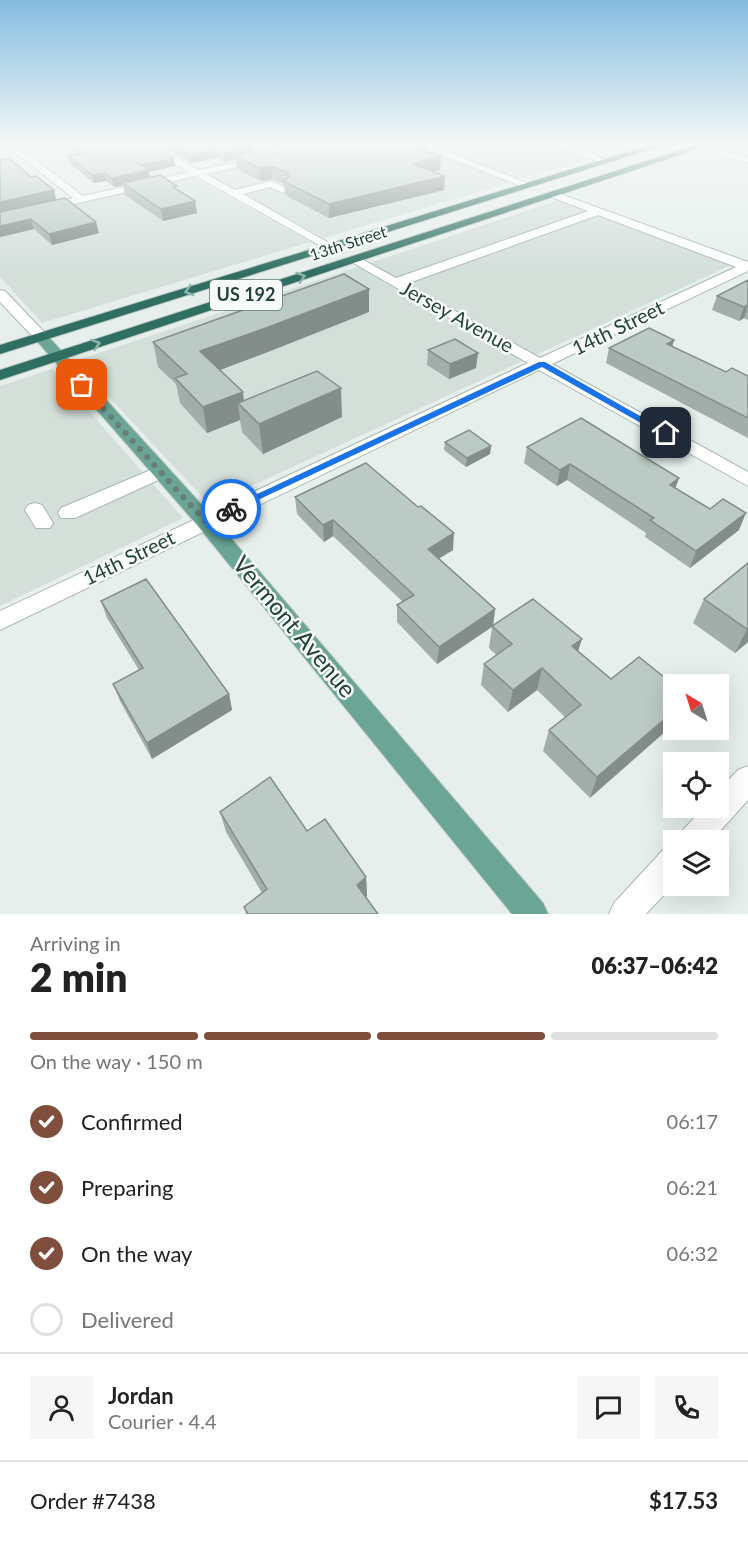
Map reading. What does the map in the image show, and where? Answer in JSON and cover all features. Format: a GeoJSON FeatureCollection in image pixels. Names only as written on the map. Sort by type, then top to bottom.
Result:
{"type":"FeatureCollection","features":[{"type":"Feature","properties":{"kind":"highway","name":"13th Street"},"geometry":{"type":"LineString","coordinates":[[0,350],[525,188]]}},
{"type":"Feature","properties":{"kind":"highway"},"geometry":{"type":"LineString","coordinates":[[521,206],[532,197],[534,191],[531,188]]}},
{"type":"Feature","properties":{"kind":"highway"},"geometry":{"type":"LineString","coordinates":[[554,188],[555,195]]}},
{"type":"Feature","properties":{"kind":"highway","name":"13th Street"},"geometry":{"type":"LineString","coordinates":[[0,375],[578,188]]}},
{"type":"Feature","properties":{"kind":"main road","name":"Vermont Avenue"},"geometry":{"type":"LineString","coordinates":[[41,337],[205,521],[532,914]]}},
{"type":"Feature","properties":{"kind":"street"},"geometry":{"type":"LineString","coordinates":[[66,188],[81,199]]}},
{"type":"Feature","properties":{"kind":"street"},"geometry":{"type":"LineString","coordinates":[[0,218],[132,188]]}},
{"type":"Feature","properties":{"kind":"street"},"geometry":{"type":"LineString","coordinates":[[223,188],[330,247]]}},
{"type":"Feature","properties":{"kind":"street"},"geometry":{"type":"LineString","coordinates":[[233,193],[256,188]]}},
{"type":"Feature","properties":{"kind":"street"},"geometry":{"type":"LineString","coordinates":[[278,188],[283,190]]}},
{"type":"Feature","properties":{"kind":"street"},"geometry":{"type":"LineString","coordinates":[[555,195],[747,266]]}},
{"type":"Feature","properties":{"kind":"street"},"geometry":{"type":"LineString","coordinates":[[395,283],[598,211]]}},
{"type":"Feature","properties":{"kind":"street","name":"Jersey Avenue"},"geometry":{"type":"LineString","coordinates":[[354,260],[748,480]]}},
{"type":"Feature","properties":{"kind":"street","name":"14th Street"},"geometry":{"type":"LineString","coordinates":[[0,621],[205,521],[747,266]]}},
{"type":"Feature","properties":{"kind":"street","name":"Vermont Avenue"},"geometry":{"type":"LineString","coordinates":[[0,294],[41,337]]}},
{"type":"Feature","properties":{"kind":"street"},"geometry":{"type":"LineString","coordinates":[[68,513],[160,472]]}},
{"type":"Feature","properties":{"kind":"street"},"geometry":{"type":"LineString","coordinates":[[702,830],[748,779]]}},
{"type":"Feature","properties":{"kind":"street"},"geometry":{"type":"LineString","coordinates":[[625,914],[663,873]]}},
{"type":"Feature","properties":{"kind":"shaded area"},"geometry":{"type":"Polygon","coordinates":[[[147,188],[213,188],[310,242],[42,323],[0,277],[0,221],[147,188]]]}},
{"type":"Feature","properties":{"kind":"shaded area"},"geometry":{"type":"Polygon","coordinates":[[[233,188],[492,188],[324,238],[233,188]]]}},
{"type":"Feature","properties":{"kind":"shaded area"},"geometry":{"type":"Polygon","coordinates":[[[559,200],[731,265],[210,505],[75,361],[559,200]]]}},
{"type":"Feature","properties":{"kind":"shaded area"},"geometry":{"type":"Polygon","coordinates":[[[52,369],[183,518],[0,606],[0,386],[52,369]]]}},
{"type":"Feature","properties":{"kind":"building"},"geometry":{"type":"Polygon","coordinates":[[[0,188],[51,188],[54,190],[0,202],[0,188]]]}},
{"type":"Feature","properties":{"kind":"building"},"geometry":{"type":"Polygon","coordinates":[[[130,188],[174,188],[195,201],[161,209],[130,188]]]}},
{"type":"Feature","properties":{"kind":"building"},"geometry":{"type":"Polygon","coordinates":[[[297,188],[397,188],[329,204],[297,188]]]}},
{"type":"Feature","properties":{"kind":"building"},"geometry":{"type":"Polygon","coordinates":[[[65,198],[96,222],[49,234],[31,219],[0,226],[0,212],[65,198]]]}},
{"type":"Feature","properties":{"kind":"building"},"geometry":{"type":"Polygon","coordinates":[[[344,274],[369,289],[200,351],[243,392],[203,407],[175,378],[187,374],[153,342],[344,274]]]}},
{"type":"Feature","properties":{"kind":"building"},"geometry":{"type":"Polygon","coordinates":[[[748,280],[748,305],[744,307],[717,296],[748,280]]]}},
{"type":"Feature","properties":{"kind":"building"},"geometry":{"type":"Polygon","coordinates":[[[649,328],[674,340],[667,344],[726,372],[732,368],[748,376],[748,418],[609,348],[649,328]]]}},
{"type":"Feature","properties":{"kind":"building"},"geometry":{"type":"Polygon","coordinates":[[[455,339],[478,353],[450,364],[428,350],[455,339]]]}},
{"type":"Feature","properties":{"kind":"building"},"geometry":{"type":"Polygon","coordinates":[[[317,371],[341,388],[259,424],[238,403],[317,371]]]}},
{"type":"Feature","properties":{"kind":"building"},"geometry":{"type":"Polygon","coordinates":[[[581,418],[679,478],[670,485],[710,509],[723,499],[746,513],[696,551],[650,520],[654,518],[570,464],[560,470],[527,447],[581,418]]]}},
{"type":"Feature","properties":{"kind":"building"},"geometry":{"type":"Polygon","coordinates":[[[469,430],[491,446],[467,458],[445,442],[469,430]]]}},
{"type":"Feature","properties":{"kind":"building"},"geometry":{"type":"Polygon","coordinates":[[[366,463],[418,507],[421,506],[454,533],[428,549],[495,609],[439,647],[397,605],[414,595],[333,520],[323,525],[295,497],[366,463]]]}},
{"type":"Feature","properties":{"kind":"building"},"geometry":{"type":"Polygon","coordinates":[[[748,563],[748,628],[747,629],[704,599],[748,563]]]}},
{"type":"Feature","properties":{"kind":"building"},"geometry":{"type":"Polygon","coordinates":[[[146,579],[229,694],[147,743],[113,684],[143,668],[101,601],[146,579]]]}},
{"type":"Feature","properties":{"kind":"building"},"geometry":{"type":"Polygon","coordinates":[[[533,599],[582,639],[572,646],[611,679],[639,657],[663,676],[663,720],[597,777],[549,730],[581,705],[542,668],[513,690],[484,664],[512,644],[492,626],[533,599]]]}},
{"type":"Feature","properties":{"kind":"building"},"geometry":{"type":"Polygon","coordinates":[[[270,777],[307,831],[325,819],[366,877],[357,885],[378,914],[248,914],[244,907],[267,889],[220,812],[270,777]]]}},
{"type":"Feature","properties":{"kind":"way so far"},"geometry":{"type":"LineString","coordinates":[[82,385],[205,521],[231,509]]}},
{"type":"Feature","properties":{"kind":"route"},"geometry":{"type":"LineString","coordinates":[[231,509],[542,364],[666,433]]}}]}
